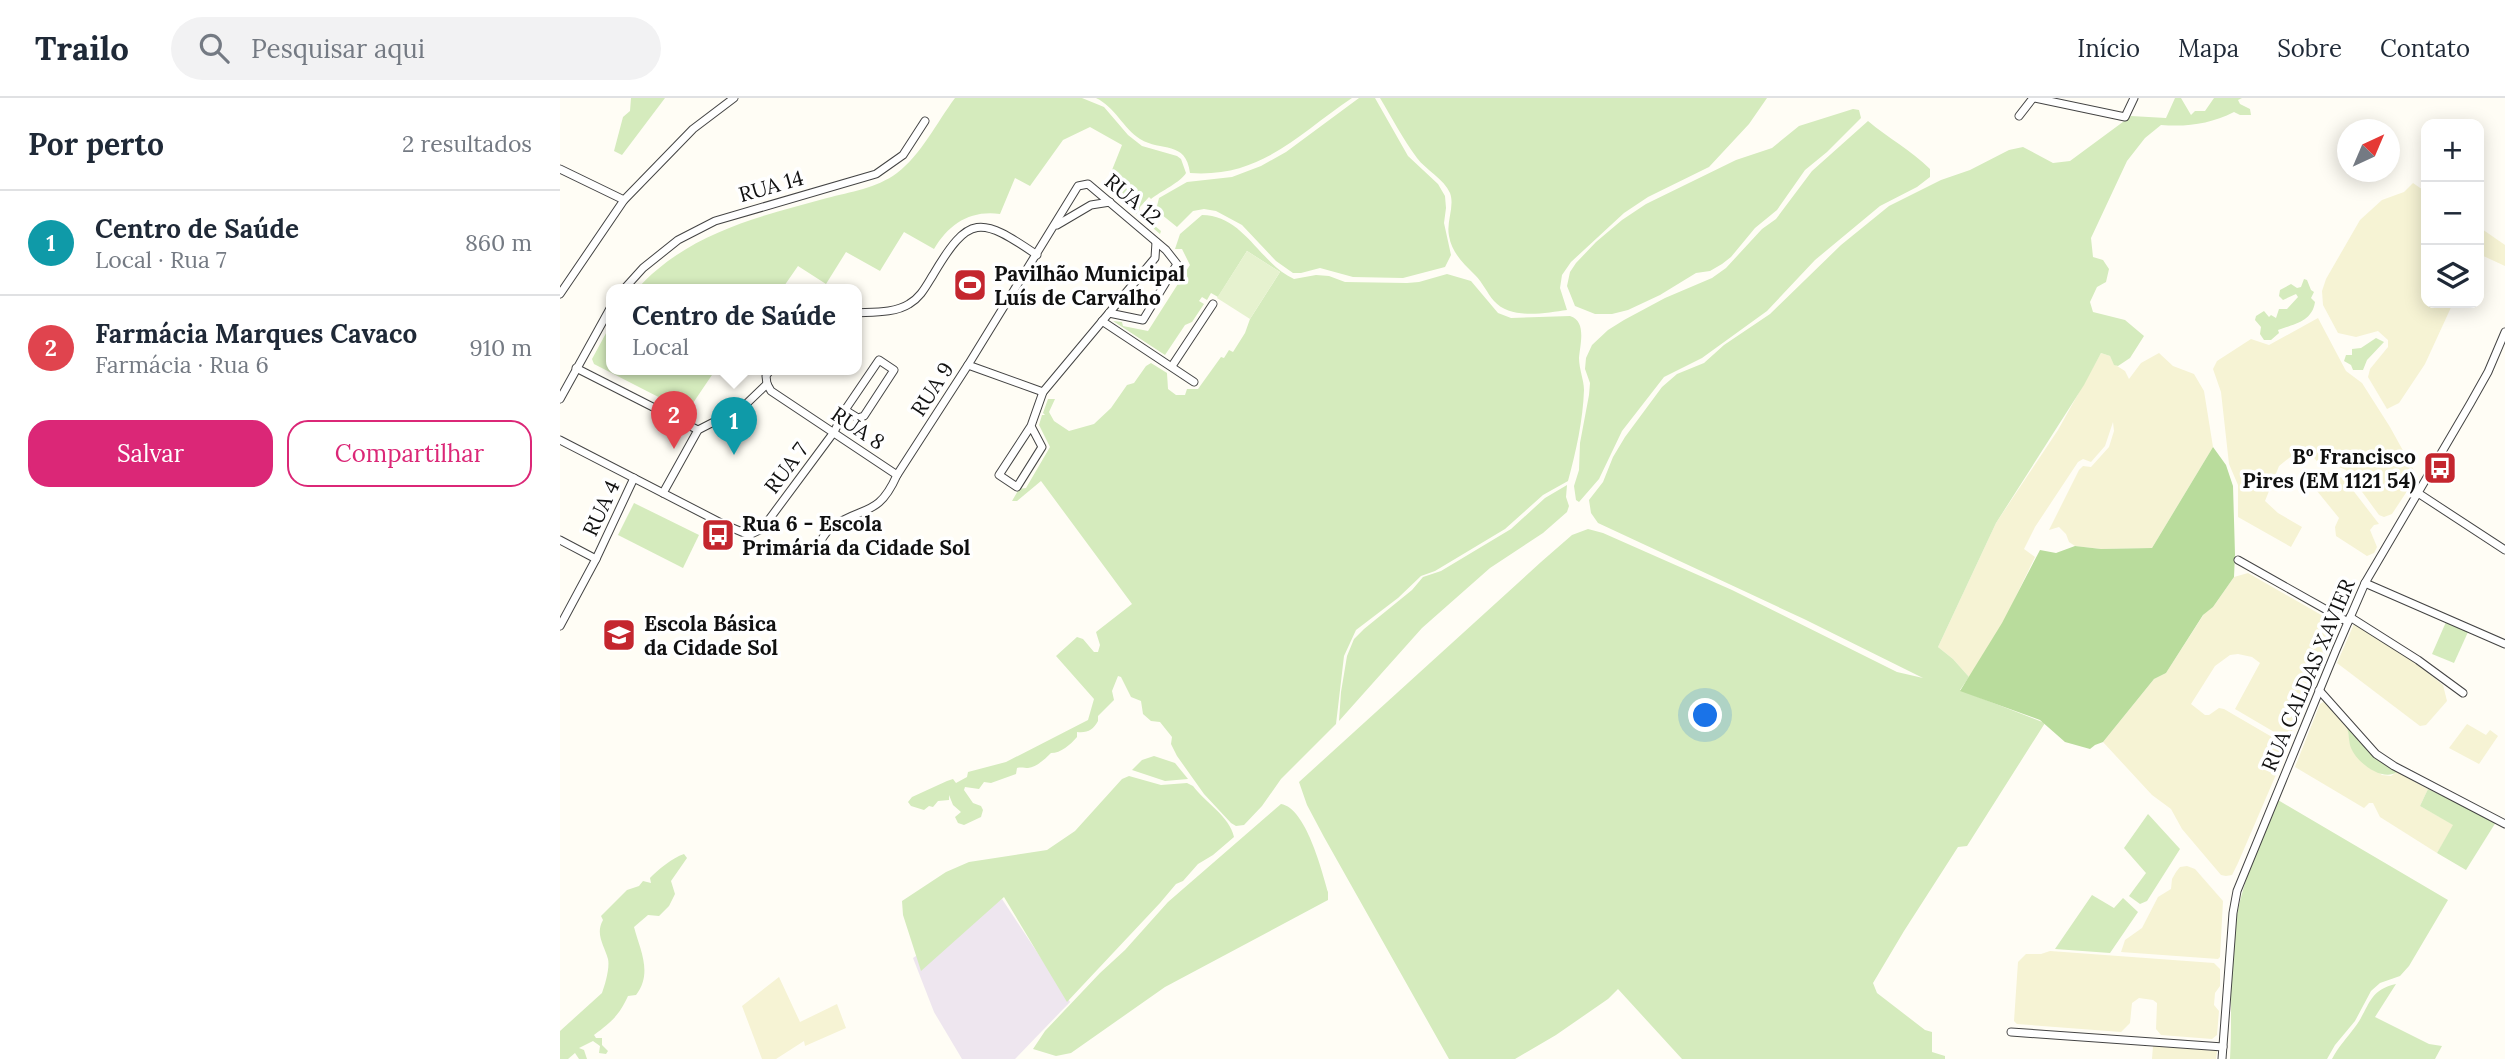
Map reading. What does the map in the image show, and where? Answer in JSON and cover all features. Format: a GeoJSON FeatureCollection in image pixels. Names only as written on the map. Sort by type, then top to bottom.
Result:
{"type":"FeatureCollection","features":[{"type":"Feature","properties":{"kind":"street"},"geometry":{"type":"LineString","coordinates":[[560,294],[624,200],[693,129],[734,98]]}},
{"type":"Feature","properties":{"kind":"street"},"geometry":{"type":"LineString","coordinates":[[2019,116],[2034,98],[2124,117],[2134,98]]}},
{"type":"Feature","properties":{"kind":"street","name":"RUA 14"},"geometry":{"type":"LineString","coordinates":[[629,284],[643,268],[678,240],[715,221],[876,174],[903,155],[925,121]]}},
{"type":"Feature","properties":{"kind":"street"},"geometry":{"type":"LineString","coordinates":[[560,169],[624,200]]}},
{"type":"Feature","properties":{"kind":"street","name":"RUA 12"},"geometry":{"type":"LineString","coordinates":[[1088,184],[1156,242],[1177,264],[1143,320],[1109,313]]}},
{"type":"Feature","properties":{"kind":"street","name":"RUA 9"},"geometry":{"type":"LineString","coordinates":[[818,545],[830,528],[878,505],[890,492],[897,475],[1078,186],[1088,184]]}},
{"type":"Feature","properties":{"kind":"street","name":"RUA 9"},"geometry":{"type":"LineString","coordinates":[[1054,228],[1091,205],[1111,202]]}},
{"type":"Feature","properties":{"kind":"street"},"geometry":{"type":"LineString","coordinates":[[862,312],[896,309],[913,302],[922,293],[949,247],[963,233],[978,227],[993,228],[1037,255]]}},
{"type":"Feature","properties":{"kind":"street"},"geometry":{"type":"LineString","coordinates":[[1031,426],[1042,447],[1017,487],[999,475],[1031,426],[1043,392],[1155,258],[1156,242]]}},
{"type":"Feature","properties":{"kind":"street"},"geometry":{"type":"LineString","coordinates":[[1172,366],[1213,304]]}},
{"type":"Feature","properties":{"kind":"street"},"geometry":{"type":"LineString","coordinates":[[560,399],[606,314]]}},
{"type":"Feature","properties":{"kind":"street"},"geometry":{"type":"LineString","coordinates":[[1102,321],[1194,382]]}},
{"type":"Feature","properties":{"kind":"street","name":"RUA CALDAS XAVIER"},"geometry":{"type":"LineString","coordinates":[[2222,1059],[2237,891],[2365,583],[2488,372],[2505,333]]}},
{"type":"Feature","properties":{"kind":"street","name":"RUA 7"},"geometry":{"type":"LineString","coordinates":[[663,493],[745,534],[755,533],[762,528],[834,432],[845,410],[878,360],[894,370],[864,416],[858,418],[845,410]]}},
{"type":"Feature","properties":{"kind":"street"},"geometry":{"type":"LineString","coordinates":[[968,365],[1043,392]]}},
{"type":"Feature","properties":{"kind":"street"},"geometry":{"type":"LineString","coordinates":[[576,368],[698,430]]}},
{"type":"Feature","properties":{"kind":"street"},"geometry":{"type":"LineString","coordinates":[[560,440],[663,493],[698,430],[743,407],[767,384],[767,375]]}},
{"type":"Feature","properties":{"kind":"street","name":"RUA 8"},"geometry":{"type":"LineString","coordinates":[[767,384],[771,391],[897,475]]}},
{"type":"Feature","properties":{"kind":"street","name":"RUA 4"},"geometry":{"type":"LineString","coordinates":[[560,626],[596,559],[634,478]]}},
{"type":"Feature","properties":{"kind":"street"},"geometry":{"type":"LineString","coordinates":[[2418,493],[2505,550]]}},
{"type":"Feature","properties":{"kind":"street"},"geometry":{"type":"LineString","coordinates":[[560,540],[596,559]]}},
{"type":"Feature","properties":{"kind":"street"},"geometry":{"type":"LineString","coordinates":[[2238,560],[2418,660],[2463,693]]}},
{"type":"Feature","properties":{"kind":"street"},"geometry":{"type":"LineString","coordinates":[[2365,583],[2505,643]]}},
{"type":"Feature","properties":{"kind":"street"},"geometry":{"type":"LineString","coordinates":[[2319,690],[2376,754],[2505,824]]}},
{"type":"Feature","properties":{"kind":"street"},"geometry":{"type":"LineString","coordinates":[[2011,1032],[2223,1047]]}},
{"type":"Feature","properties":{"kind":"shaded area"},"geometry":{"type":"Polygon","coordinates":[[[2413,183],[2421,189],[2421,308],[2451,308],[2425,364],[2399,403],[2387,409],[2368,377],[2370,369],[2388,347],[2388,340],[2378,331],[2356,337],[2338,333],[2323,305],[2322,291],[2326,279],[2360,220],[2382,200],[2404,192],[2413,183]]]}},
{"type":"Feature","properties":{"kind":"shaded area"},"geometry":{"type":"Polygon","coordinates":[[[2484,230],[2505,245],[2505,266],[2484,256],[2484,230]]]}},
{"type":"Feature","properties":{"kind":"shaded area"},"geometry":{"type":"Polygon","coordinates":[[[2318,318],[2346,371],[2362,383],[2417,476],[2392,514],[2384,517],[2379,515],[2346,470],[2334,465],[2321,466],[2304,446],[2279,466],[2265,501],[2278,513],[2302,527],[2291,547],[2238,517],[2238,485],[2229,464],[2221,392],[2213,369],[2217,361],[2251,339],[2269,345],[2318,318]]]}},
{"type":"Feature","properties":{"kind":"shaded area"},"geometry":{"type":"Polygon","coordinates":[[[2101,353],[2110,356],[2129,379],[2141,363],[2159,353],[2173,366],[2194,374],[2204,391],[2213,447],[2152,548],[2101,549],[2075,546],[2059,527],[2049,530],[2079,470],[2083,466],[2091,467],[2109,447],[2114,431],[2113,422],[2105,446],[2091,462],[2083,459],[2078,462],[2035,527],[2024,549],[2035,557],[2003,623],[1969,677],[1938,647],[1996,523],[2058,430],[2101,353]]]}},
{"type":"Feature","properties":{"kind":"shaded area"},"geometry":{"type":"Polygon","coordinates":[[[2325,471],[2337,474],[2345,480],[2379,524],[2370,530],[2377,547],[2374,553],[2367,556],[2336,536],[2335,527],[2339,518],[2309,481],[2311,476],[2325,471]]]}},
{"type":"Feature","properties":{"kind":"shaded area"},"geometry":{"type":"Polygon","coordinates":[[[2248,573],[2330,620],[2335,630],[2289,738],[2286,739],[2235,709],[2260,663],[2252,657],[2230,655],[2215,666],[2191,704],[2205,715],[2219,708],[2224,709],[2284,744],[2287,749],[2238,863],[2232,875],[2226,876],[2221,875],[2182,829],[2171,809],[2152,795],[2103,742],[2154,679],[2166,673],[2204,614],[2213,607],[2234,577],[2248,573]]]}},
{"type":"Feature","properties":{"kind":"shaded area"},"geometry":{"type":"Polygon","coordinates":[[[2354,624],[2406,655],[2443,685],[2447,701],[2426,725],[2420,726],[2337,663],[2354,624]]]}},
{"type":"Feature","properties":{"kind":"shaded area"},"geometry":{"type":"Polygon","coordinates":[[[2325,701],[2348,729],[2350,745],[2382,775],[2391,776],[2397,772],[2428,789],[2420,806],[2454,825],[2437,853],[2380,817],[2373,803],[2364,808],[2295,767],[2320,704],[2325,701]]]}},
{"type":"Feature","properties":{"kind":"shaded area"},"geometry":{"type":"Polygon","coordinates":[[[2467,724],[2486,735],[2490,730],[2498,736],[2479,764],[2449,748],[2467,724]]]}},
{"type":"Feature","properties":{"kind":"shaded area"},"geometry":{"type":"Polygon","coordinates":[[[2180,867],[2195,869],[2223,901],[2220,957],[2121,952],[2125,940],[2142,928],[2158,897],[2171,889],[2176,872],[2180,867]]]}},
{"type":"Feature","properties":{"kind":"shaded area"},"geometry":{"type":"Polygon","coordinates":[[[1002,899],[1070,1002],[1015,1059],[962,1059],[934,1012],[913,958],[1002,899]]]}},
{"type":"Feature","properties":{"kind":"shaded area"},"geometry":{"type":"Polygon","coordinates":[[[2050,951],[2214,963],[2220,969],[2220,986],[2215,993],[2214,1005],[2219,1011],[2217,1035],[2212,1039],[2161,1035],[2156,1029],[2157,1003],[2139,998],[2132,1003],[2130,1023],[2121,1032],[2017,1024],[2014,1021],[2018,962],[2026,954],[2050,951]]]}},
{"type":"Feature","properties":{"kind":"shaded area"},"geometry":{"type":"Polygon","coordinates":[[[779,977],[800,1022],[837,1004],[846,1028],[805,1046],[804,1041],[776,1059],[762,1059],[742,1006],[779,977]]]}},
{"type":"Feature","properties":{"kind":"shaded area"},"geometry":{"type":"Polygon","coordinates":[[[2153,1046],[2217,1051],[2216,1059],[2152,1059],[2153,1046]]]}},
{"type":"Feature","properties":{"kind":"green space"},"geometry":{"type":"Polygon","coordinates":[[[631,98],[665,98],[622,155],[614,151],[623,117],[630,111],[631,98]]]}},
{"type":"Feature","properties":{"kind":"green space"},"geometry":{"type":"Polygon","coordinates":[[[955,98],[1082,98],[1104,107],[1128,135],[1142,146],[1177,156],[1181,159],[1186,173],[1151,199],[1149,197],[1140,207],[1139,213],[1161,231],[1160,234],[1133,211],[1134,203],[1108,180],[1122,145],[1090,127],[1063,140],[1030,186],[1015,178],[1000,214],[979,214],[961,221],[946,232],[934,249],[904,232],[880,271],[846,252],[826,284],[798,266],[785,284],[642,284],[678,254],[725,230],[775,212],[863,189],[889,178],[906,166],[955,98]]]}},
{"type":"Feature","properties":{"kind":"green space"},"geometry":{"type":"Polygon","coordinates":[[[1096,98],[1352,98],[1296,139],[1259,161],[1215,173],[1190,173],[1188,163],[1178,151],[1140,139],[1096,98]]]}},
{"type":"Feature","properties":{"kind":"green space"},"geometry":{"type":"Polygon","coordinates":[[[1359,98],[1375,98],[1408,156],[1438,184],[1445,196],[1444,223],[1451,255],[1445,267],[1403,278],[1353,277],[1320,268],[1293,273],[1276,261],[1242,225],[1216,211],[1193,211],[1177,227],[1156,210],[1159,198],[1187,182],[1232,177],[1261,166],[1286,152],[1359,98]]]}},
{"type":"Feature","properties":{"kind":"green space"},"geometry":{"type":"Polygon","coordinates":[[[1380,98],[1767,98],[1749,124],[1709,167],[1648,197],[1624,213],[1571,262],[1562,275],[1560,288],[1567,310],[1529,314],[1501,307],[1459,257],[1449,236],[1452,204],[1450,193],[1444,183],[1417,158],[1380,98]]]}},
{"type":"Feature","properties":{"kind":"green space"},"geometry":{"type":"Polygon","coordinates":[[[2175,98],[2181,98],[2191,115],[2195,111],[2205,111],[2214,98],[2242,98],[2238,100],[2240,104],[2250,109],[2251,115],[2234,112],[2199,124],[2161,125],[2145,138],[2127,161],[2091,238],[2093,257],[2103,260],[2109,269],[2106,282],[2097,287],[2090,302],[2093,312],[2125,320],[2144,336],[2130,358],[2118,366],[2114,365],[2110,356],[2101,353],[2084,385],[1996,523],[1938,647],[1969,677],[1960,690],[2045,723],[1967,846],[1958,847],[1873,983],[1877,993],[1925,1030],[1932,1032],[1932,1052],[1945,1056],[1945,1059],[1682,1059],[1618,989],[1556,1035],[1515,1059],[1449,1059],[1324,837],[1307,805],[1299,782],[1541,562],[1572,535],[1588,529],[1603,533],[1732,590],[1897,672],[1923,678],[1598,523],[1591,513],[1589,500],[1603,482],[1625,437],[1662,387],[1677,374],[1704,363],[1724,345],[1770,314],[1841,245],[1889,206],[2009,150],[2023,147],[2053,163],[2070,161],[2131,116],[2166,118],[2175,98]]]}},
{"type":"Feature","properties":{"kind":"green space"},"geometry":{"type":"Polygon","coordinates":[[[1853,109],[1859,110],[1861,118],[1805,170],[1777,210],[1755,228],[1722,264],[1710,271],[1696,273],[1660,295],[1628,310],[1595,314],[1575,306],[1567,286],[1570,272],[1596,242],[1622,220],[1646,204],[1736,160],[1772,148],[1799,126],[1853,109]]]}},
{"type":"Feature","properties":{"kind":"green space"},"geometry":{"type":"Polygon","coordinates":[[[1868,121],[1923,162],[1930,169],[1930,177],[1917,187],[1880,206],[1815,260],[1767,311],[1702,358],[1664,377],[1622,431],[1599,479],[1579,502],[1576,500],[1574,486],[1579,470],[1580,443],[1590,383],[1585,369],[1586,358],[1592,345],[1624,320],[1665,298],[1712,278],[1726,268],[1762,229],[1776,219],[1812,171],[1868,121]]]}},
{"type":"Feature","properties":{"kind":"green space"},"geometry":{"type":"Polygon","coordinates":[[[1202,215],[1217,217],[1241,231],[1271,263],[1294,279],[1316,275],[1345,282],[1407,283],[1447,274],[1471,281],[1498,313],[1511,318],[1570,316],[1575,319],[1581,328],[1579,362],[1584,390],[1579,436],[1568,481],[1543,495],[1505,529],[1435,571],[1421,576],[1398,598],[1356,630],[1344,656],[1336,724],[1281,779],[1262,806],[1244,825],[1236,826],[1231,823],[1204,794],[1177,756],[1171,744],[1172,737],[1160,722],[1151,721],[1143,714],[1141,701],[1131,697],[1118,676],[1112,691],[1114,700],[1098,716],[1092,729],[1077,732],[1077,737],[1068,746],[1051,753],[1035,766],[1017,768],[1016,774],[991,783],[984,782],[979,789],[965,787],[964,790],[973,803],[981,806],[981,817],[964,825],[958,823],[955,817],[961,812],[953,805],[949,795],[949,800],[938,801],[933,807],[929,806],[924,810],[911,806],[908,802],[912,797],[953,779],[956,783],[967,777],[968,772],[1006,762],[1088,720],[1094,699],[1056,656],[1077,637],[1083,639],[1094,652],[1098,652],[1100,645],[1096,632],[1132,604],[1041,481],[1017,501],[1012,501],[1019,489],[1026,488],[1050,447],[1039,425],[1042,415],[1045,415],[1043,413],[1048,399],[1055,399],[1049,412],[1054,421],[1069,431],[1094,424],[1111,408],[1127,385],[1134,383],[1151,363],[1167,373],[1168,389],[1176,395],[1185,395],[1187,389],[1198,389],[1221,357],[1224,358],[1229,350],[1233,352],[1280,272],[1247,251],[1218,297],[1211,293],[1207,300],[1202,297],[1199,301],[1204,304],[1192,322],[1185,325],[1165,355],[1113,321],[1148,331],[1190,265],[1182,249],[1175,249],[1180,234],[1202,215]]]}},
{"type":"Feature","properties":{"kind":"green space"},"geometry":{"type":"Polygon","coordinates":[[[1247,251],[1280,272],[1250,319],[1217,298],[1247,251]]]}},
{"type":"Feature","properties":{"kind":"green space"},"geometry":{"type":"Polygon","coordinates":[[[2304,279],[2314,292],[2311,298],[2315,302],[2310,314],[2301,321],[2278,330],[2279,333],[2271,340],[2264,340],[2260,334],[2261,327],[2255,320],[2256,316],[2264,311],[2269,317],[2271,315],[2276,318],[2279,309],[2287,309],[2298,297],[2296,294],[2283,300],[2279,296],[2280,290],[2291,284],[2297,288],[2301,287],[2304,279]]]}},
{"type":"Feature","properties":{"kind":"green space"},"geometry":{"type":"Polygon","coordinates":[[[606,333],[606,370],[594,364],[592,359],[606,333]]]}},
{"type":"Feature","properties":{"kind":"green space"},"geometry":{"type":"Polygon","coordinates":[[[2376,338],[2384,342],[2367,360],[2363,370],[2353,370],[2351,365],[2344,361],[2346,355],[2352,355],[2352,349],[2361,348],[2376,338]]]}},
{"type":"Feature","properties":{"kind":"green space"},"geometry":{"type":"Polygon","coordinates":[[[615,375],[712,375],[691,406],[676,406],[615,375]]]}},
{"type":"Feature","properties":{"kind":"green space"},"geometry":{"type":"Polygon","coordinates":[[[2213,447],[2226,465],[2233,486],[2234,577],[2213,607],[2203,615],[2166,673],[2154,679],[2103,742],[2090,749],[2065,742],[2040,720],[1960,691],[2002,623],[2040,550],[2056,553],[2075,546],[2101,549],[2152,548],[2213,447]]]}},
{"type":"Feature","properties":{"kind":"green space"},"geometry":{"type":"Polygon","coordinates":[[[1567,485],[1567,512],[1543,533],[1490,568],[1422,628],[1339,721],[1347,656],[1354,639],[1412,590],[1423,577],[1441,571],[1511,529],[1545,498],[1567,485]]]}},
{"type":"Feature","properties":{"kind":"green space"},"geometry":{"type":"Polygon","coordinates":[[[634,503],[699,535],[683,568],[618,535],[634,503]]]}},
{"type":"Feature","properties":{"kind":"green space"},"geometry":{"type":"Polygon","coordinates":[[[2446,622],[2468,632],[2454,663],[2432,654],[2446,622]]]}},
{"type":"Feature","properties":{"kind":"green space"},"geometry":{"type":"Polygon","coordinates":[[[2346,726],[2375,757],[2397,772],[2385,775],[2365,765],[2351,748],[2346,726]]]}},
{"type":"Feature","properties":{"kind":"green space"},"geometry":{"type":"Polygon","coordinates":[[[1154,756],[1175,763],[1188,779],[1165,781],[1132,770],[1142,760],[1154,756]]]}},
{"type":"Feature","properties":{"kind":"green space"},"geometry":{"type":"Polygon","coordinates":[[[1129,776],[1161,785],[1187,783],[1193,786],[1228,823],[1234,837],[1176,884],[1067,1002],[1004,897],[921,971],[903,915],[902,901],[946,872],[969,862],[1047,850],[1075,831],[1122,779],[1129,776]]]}},
{"type":"Feature","properties":{"kind":"green space"},"geometry":{"type":"Polygon","coordinates":[[[2428,789],[2496,822],[2466,870],[2437,853],[2453,825],[2420,806],[2428,789]]]}},
{"type":"Feature","properties":{"kind":"green space"},"geometry":{"type":"Polygon","coordinates":[[[2278,800],[2448,900],[2409,966],[2400,976],[2380,983],[2371,991],[2355,1021],[2327,1059],[2230,1059],[2232,960],[2236,920],[2248,875],[2278,800]]]}},
{"type":"Feature","properties":{"kind":"green space"},"geometry":{"type":"Polygon","coordinates":[[[1281,804],[1298,816],[1312,842],[1322,870],[1328,900],[1165,987],[1071,1053],[1056,1056],[1033,1049],[1045,1031],[1168,902],[1281,804]]]}},
{"type":"Feature","properties":{"kind":"green space"},"geometry":{"type":"Polygon","coordinates":[[[2148,814],[2180,849],[2147,901],[2140,904],[2129,896],[2146,873],[2124,848],[2148,814]]]}},
{"type":"Feature","properties":{"kind":"green space"},"geometry":{"type":"Polygon","coordinates":[[[684,854],[687,858],[671,881],[675,894],[669,906],[659,916],[648,915],[634,927],[644,961],[644,978],[636,995],[628,996],[614,1018],[594,1035],[596,1038],[602,1038],[602,1045],[608,1051],[606,1054],[599,1053],[600,1046],[593,1041],[579,1048],[584,1050],[587,1059],[579,1059],[575,1053],[568,1059],[560,1059],[560,1031],[602,993],[608,972],[608,959],[600,935],[603,920],[601,916],[627,890],[639,886],[643,881],[651,883],[650,878],[657,871],[684,854]]]}},
{"type":"Feature","properties":{"kind":"green space"},"geometry":{"type":"Polygon","coordinates":[[[2092,895],[2114,908],[2123,898],[2138,912],[2110,953],[2055,949],[2092,895]]]}},
{"type":"Feature","properties":{"kind":"green space"},"geometry":{"type":"Polygon","coordinates":[[[2396,984],[2375,1017],[2429,1044],[2442,1046],[2435,1059],[2332,1059],[2375,995],[2380,990],[2396,984]]]}},
{"type":"Feature","properties":{"kind":"place","name":"Pavilhão Municipal Luís de Carvalho"},"geometry":{"type":"Point","coordinates":[970,285]}},
{"type":"Feature","properties":{"kind":"place","name":"Farmácia Marques Cavaco"},"geometry":{"type":"Point","coordinates":[674,449]}},
{"type":"Feature","properties":{"kind":"place","name":"Centro de Saúde"},"geometry":{"type":"Point","coordinates":[734,455]}},
{"type":"Feature","properties":{"kind":"place","name":"Bº Francisco Pires (EM 1121 54)"},"geometry":{"type":"Point","coordinates":[2440,468]}},
{"type":"Feature","properties":{"kind":"place","name":"Rua 6 - Escola Primária da Cidade Sol"},"geometry":{"type":"Point","coordinates":[718,535]}},
{"type":"Feature","properties":{"kind":"place","name":"Escola Básica da Cidade Sol"},"geometry":{"type":"Point","coordinates":[619,635]}}]}
